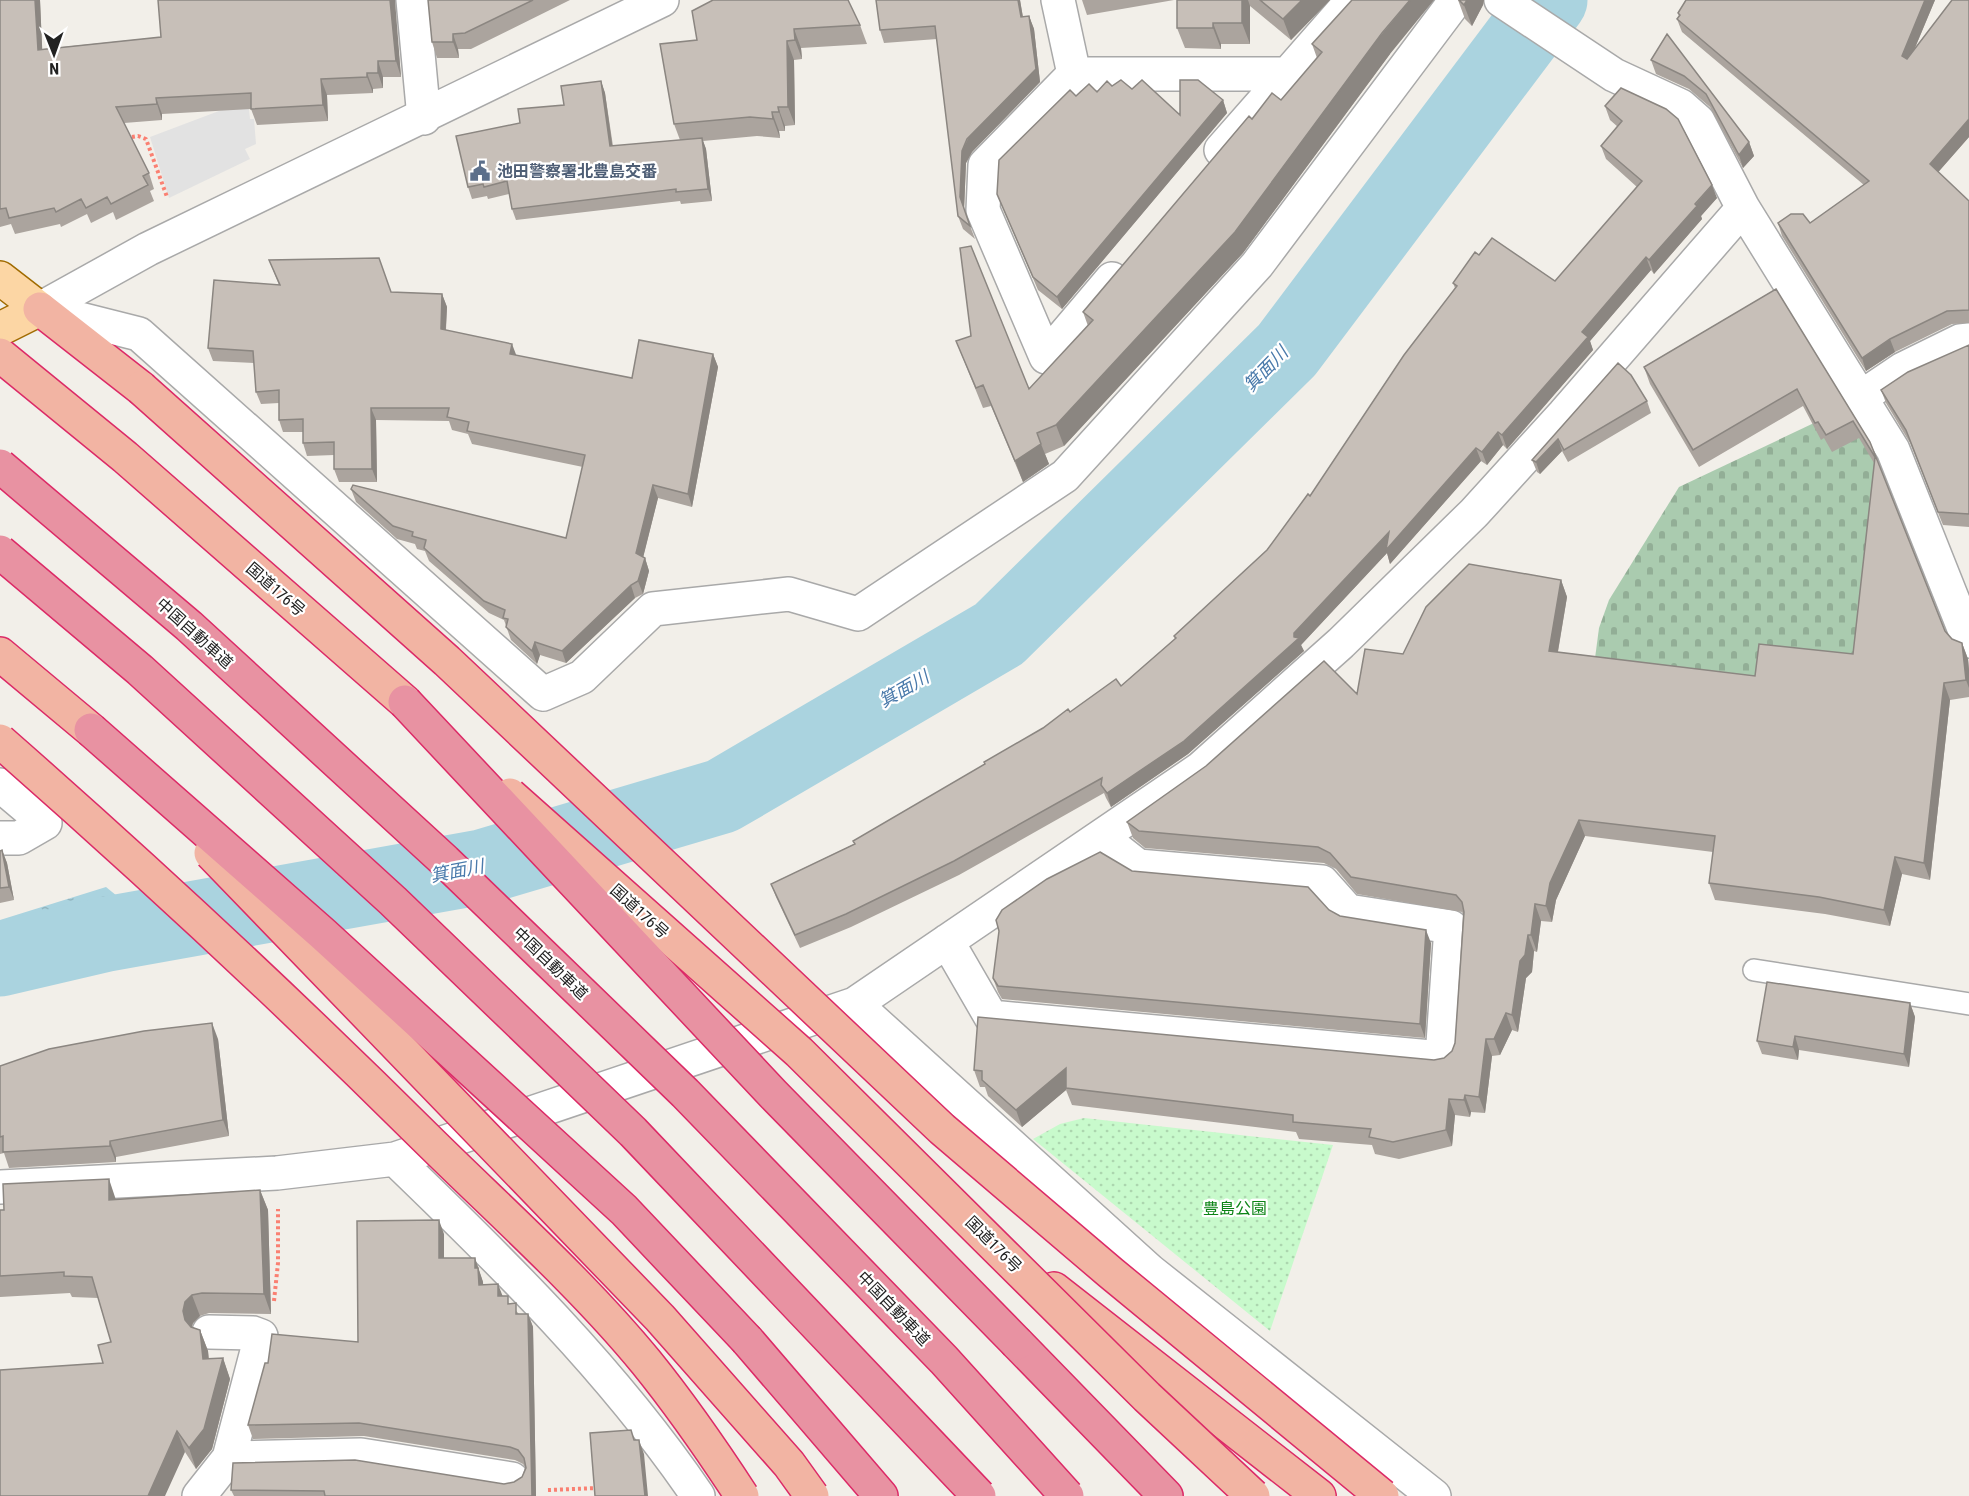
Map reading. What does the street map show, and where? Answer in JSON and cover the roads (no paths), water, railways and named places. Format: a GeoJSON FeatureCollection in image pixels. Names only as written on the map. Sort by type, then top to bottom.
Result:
{"type":"FeatureCollection","features":[{"type":"Feature","properties":{"kind":"highway"},"geometry":{"type":"LineString","coordinates":[[40,309],[141,388],[447,661],[942,1129],[1112,1274],[1382,1496]]}},
{"type":"Feature","properties":{"kind":"highway","name":"国道176号"},"geometry":{"type":"LineString","coordinates":[[0,355],[125,457],[799,1052],[1148,1397],[1253,1496]]}},
{"type":"Feature","properties":{"kind":"highway","name":"中国自動車道"},"geometry":{"type":"LineString","coordinates":[[0,466],[189,626],[445,861],[651,1060],[944,1360],[1067,1496]]}},
{"type":"Feature","properties":{"kind":"highway"},"geometry":{"type":"LineString","coordinates":[[0,552],[140,670],[315,829],[625,1124],[979,1496]]}},
{"type":"Feature","properties":{"kind":"highway"},"geometry":{"type":"LineString","coordinates":[[0,654],[92,730],[323,934],[624,1210],[747,1340],[881,1496]]}},
{"type":"Feature","properties":{"kind":"highway"},"geometry":{"type":"LineString","coordinates":[[405,702],[773,1094],[1166,1496]]}},
{"type":"Feature","properties":{"kind":"highway"},"geometry":{"type":"LineString","coordinates":[[92,730],[644,1301],[789,1464],[812,1496]]}},
{"type":"Feature","properties":{"kind":"highway"},"geometry":{"type":"LineString","coordinates":[[0,741],[109,837],[291,1004],[564,1274],[645,1361],[709,1446],[742,1496]]}},
{"type":"Feature","properties":{"kind":"highway"},"geometry":{"type":"LineString","coordinates":[[991,1240],[1319,1496]]}},
{"type":"Feature","properties":{"kind":"main road"},"geometry":{"type":"LineString","coordinates":[[0,278],[40,309],[0,328]]}},
{"type":"Feature","properties":{"kind":"street"},"geometry":{"type":"LineString","coordinates":[[412,0],[424,118]]}},
{"type":"Feature","properties":{"kind":"street"},"geometry":{"type":"LineString","coordinates":[[1058,0],[1074,74]]}},
{"type":"Feature","properties":{"kind":"street"},"geometry":{"type":"LineString","coordinates":[[40,309],[139,334],[543,694],[582,677],[653,609],[789,594],[858,614],[1065,476],[1257,265],[1456,0]]}},
{"type":"Feature","properties":{"kind":"street"},"geometry":{"type":"LineString","coordinates":[[1501,0],[1614,75],[1682,106],[1698,121],[1743,208],[1893,450],[1969,641]]}},
{"type":"Feature","properties":{"kind":"street"},"geometry":{"type":"LineString","coordinates":[[40,309],[148,249],[424,118],[643,5]]}},
{"type":"Feature","properties":{"kind":"street"},"geometry":{"type":"LineString","coordinates":[[1200,174],[1285,74],[1348,5]]}},
{"type":"Feature","properties":{"kind":"street"},"geometry":{"type":"LineString","coordinates":[[1131,257],[1046,357],[983,210],[985,165],[1074,74],[1285,74]]}},
{"type":"Feature","properties":{"kind":"street"},"geometry":{"type":"LineString","coordinates":[[0,1187],[277,1173],[395,1160],[855,1004],[1200,770],[1341,643],[1441,546],[1564,414],[1743,208]]}},
{"type":"Feature","properties":{"kind":"street"},"geometry":{"type":"LineString","coordinates":[[1860,398],[1903,369],[1960,341],[1969,340]]}},
{"type":"Feature","properties":{"kind":"street"},"geometry":{"type":"LineString","coordinates":[[0,785],[45,823],[19,838],[0,838]]}},
{"type":"Feature","properties":{"kind":"street"},"geometry":{"type":"LineString","coordinates":[[948,941],[991,1017],[1442,1058],[1451,927],[1348,911],[1322,882],[1138,866],[1101,837]]}},
{"type":"Feature","properties":{"kind":"street"},"geometry":{"type":"LineString","coordinates":[[855,1004],[1150,1271],[1434,1496]]}},
{"type":"Feature","properties":{"kind":"street"},"geometry":{"type":"LineString","coordinates":[[395,1160],[479,1240],[628,1399],[698,1496]]}},
{"type":"Feature","properties":{"kind":"street"},"geometry":{"type":"LineString","coordinates":[[199,1496],[229,1458],[261,1336],[253,1333],[209,1332]]}},
{"type":"Feature","properties":{"kind":"street"},"geometry":{"type":"LineString","coordinates":[[229,1458],[362,1455],[512,1479]]}},
{"type":"Feature","properties":{"kind":"lane"},"geometry":{"type":"LineString","coordinates":[[1754,970],[1969,1004]]}},
{"type":"Feature","properties":{"kind":"water"},"geometry":{"type":"Polygon","coordinates":[[[106,887],[171,940],[0,988],[0,920],[106,887]]]}},
{"type":"Feature","properties":{"kind":"waterway","name":"箕面川"},"geometry":{"type":"LineString","coordinates":[[0,959],[107,934],[482,867],[722,796],[999,634],[1287,350],[1550,0]]}},
{"type":"Feature","properties":{"kind":"place","name":"池田警察署北豊島交番"},"geometry":{"type":"Point","coordinates":[480,171]}},
{"type":"Feature","properties":{"kind":"park label","name":"豊島公園"},"geometry":{"type":"Point","coordinates":[1235,1208]}}]}
